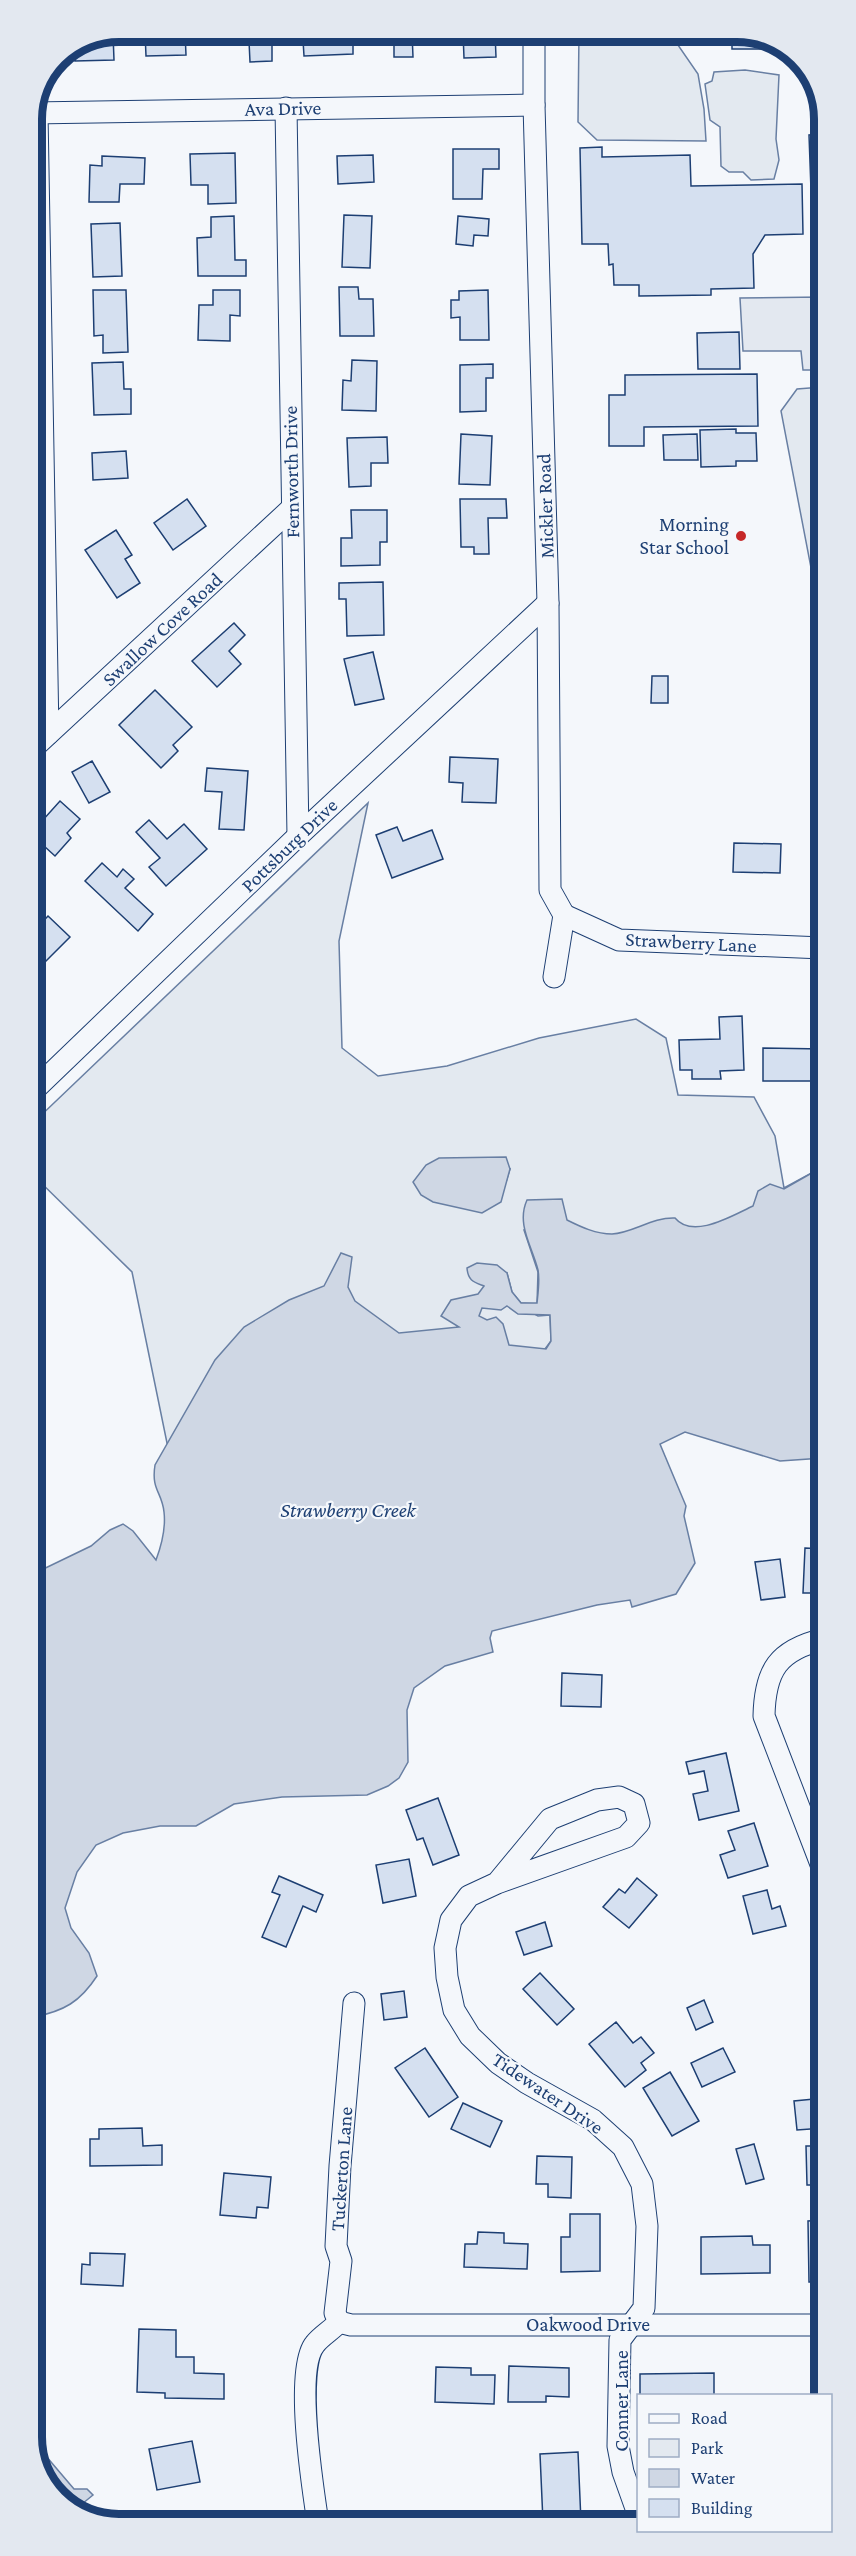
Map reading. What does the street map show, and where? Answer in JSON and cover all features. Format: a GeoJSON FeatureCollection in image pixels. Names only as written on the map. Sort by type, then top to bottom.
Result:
{"type":"FeatureCollection","features":[{"type":"Feature","properties":{"kind":"street","name":"Mickler Road"},"geometry":{"type":"LineString","coordinates":[[534,42],[548,603],[549,890],[564,915]]}},
{"type":"Feature","properties":{"kind":"street","name":"Ava Drive"},"geometry":{"type":"LineString","coordinates":[[42,113],[534,105]]}},
{"type":"Feature","properties":{"kind":"street","name":"Fernworth Drive"},"geometry":{"type":"LineString","coordinates":[[286,108],[297,836]]}},
{"type":"Feature","properties":{"kind":"street"},"geometry":{"type":"LineString","coordinates":[[42,468],[48,734]]}},
{"type":"Feature","properties":{"kind":"street","name":"Swallow Cove Road"},"geometry":{"type":"LineString","coordinates":[[42,740],[291,509]]}},
{"type":"Feature","properties":{"kind":"street","name":"Pottsburg Drive"},"geometry":{"type":"LineString","coordinates":[[42,1082],[297,836],[548,603]]}},
{"type":"Feature","properties":{"kind":"street"},"geometry":{"type":"LineString","coordinates":[[554,977],[564,915]]}},
{"type":"Feature","properties":{"kind":"street","name":"Strawberry Lane"},"geometry":{"type":"LineString","coordinates":[[564,915],[619,940],[814,948]]}},
{"type":"Feature","properties":{"kind":"street"},"geometry":{"type":"LineString","coordinates":[[814,1641],[804,1643],[785,1654],[774,1667],[765,1690],[764,1716],[814,1846]]}},
{"type":"Feature","properties":{"kind":"street","name":"Tidewater Drive"},"geometry":{"type":"LineString","coordinates":[[497,1883],[550,1819],[597,1800],[619,1797],[634,1804],[639,1823],[626,1837],[497,1883],[469,1896],[451,1920],[445,1948],[447,1977],[454,2010],[470,2036],[498,2062],[527,2083],[593,2120],[623,2147],[642,2184],[647,2226],[645,2308],[631,2324]]}},
{"type":"Feature","properties":{"kind":"street","name":"Tuckerton Lane"},"geometry":{"type":"LineString","coordinates":[[345,2324],[335,2313],[342,2261],[336,2246],[354,2002]]}},
{"type":"Feature","properties":{"kind":"street"},"geometry":{"type":"LineString","coordinates":[[317,2514],[309,2456],[306,2382],[314,2345],[345,2324]]}},
{"type":"Feature","properties":{"kind":"street","name":"Oakwood Drive"},"geometry":{"type":"LineString","coordinates":[[345,2324],[814,2325]]}},
{"type":"Feature","properties":{"kind":"street","name":"Conner Lane"},"geometry":{"type":"LineString","coordinates":[[631,2324],[620,2340],[618,2446],[623,2472],[637,2509]]}},
{"type":"Feature","properties":{"kind":"green space"},"geometry":{"type":"Polygon","coordinates":[[[579,42],[674,42],[698,74],[704,109],[706,141],[597,140],[578,122],[579,42]]]}},
{"type":"Feature","properties":{"kind":"green space"},"geometry":{"type":"Polygon","coordinates":[[[745,70],[779,75],[776,139],[779,160],[774,179],[751,180],[743,172],[729,172],[721,166],[720,127],[710,120],[705,84],[712,81],[714,72],[745,70]]]}},
{"type":"Feature","properties":{"kind":"green space"},"geometry":{"type":"Polygon","coordinates":[[[814,388],[814,573],[812,573],[781,411],[797,389],[814,388]]]}},
{"type":"Feature","properties":{"kind":"green space"},"geometry":{"type":"Polygon","coordinates":[[[368,803],[339,941],[342,1048],[378,1076],[447,1066],[539,1038],[636,1019],[666,1038],[678,1095],[754,1097],[775,1136],[784,1188],[814,1172],[814,1175],[759,1204],[714,1241],[524,1230],[538,1272],[537,1304],[521,1303],[512,1292],[507,1273],[484,1286],[538,1316],[550,1315],[551,1341],[545,1349],[167,1443],[132,1272],[42,1184],[42,1114],[368,803]],[[510,1169],[421,1195],[506,1182],[510,1169]]]}},
{"type":"Feature","properties":{"kind":"shaded area"},"geometry":{"type":"Polygon","coordinates":[[[814,297],[814,370],[803,370],[801,351],[743,351],[740,298],[814,297]]]}},
{"type":"Feature","properties":{"kind":"water"},"geometry":{"type":"Polygon","coordinates":[[[506,1157],[510,1169],[501,1202],[482,1213],[433,1202],[421,1195],[413,1182],[426,1165],[439,1158],[506,1157]]]}},
{"type":"Feature","properties":{"kind":"water","name":"Strawberry Creek"},"geometry":{"type":"Polygon","coordinates":[[[814,1172],[814,1459],[780,1461],[685,1432],[660,1444],[686,1506],[684,1516],[695,1563],[676,1594],[632,1607],[630,1600],[597,1605],[492,1631],[490,1638],[493,1652],[445,1666],[414,1688],[407,1710],[408,1762],[399,1778],[388,1786],[367,1795],[282,1797],[234,1804],[196,1826],[160,1826],[123,1833],[96,1845],[77,1872],[65,1908],[71,1928],[89,1953],[97,1976],[78,1999],[54,2012],[42,2015],[42,1570],[91,1546],[110,1530],[123,1524],[133,1531],[156,1560],[163,1536],[164,1518],[163,1505],[154,1480],[155,1465],[215,1360],[244,1327],[289,1300],[324,1286],[341,1253],[352,1257],[348,1287],[355,1301],[399,1333],[459,1327],[441,1316],[451,1300],[478,1294],[484,1286],[469,1276],[467,1268],[477,1263],[497,1265],[507,1273],[512,1292],[521,1303],[537,1303],[538,1270],[526,1235],[523,1218],[527,1200],[562,1199],[567,1220],[583,1228],[612,1234],[667,1218],[675,1218],[692,1227],[713,1224],[753,1206],[758,1191],[770,1184],[784,1189],[814,1172]],[[507,1306],[501,1310],[482,1308],[479,1316],[487,1320],[496,1317],[503,1324],[509,1345],[546,1349],[551,1341],[550,1315],[518,1314],[507,1306]]]}},
{"type":"Feature","properties":{"kind":"water"},"geometry":{"type":"Polygon","coordinates":[[[44,2454],[74,2489],[87,2489],[93,2495],[82,2504],[68,2495],[58,2484],[44,2454]]]}},
{"type":"Feature","properties":{"kind":"building"},"geometry":{"type":"Polygon","coordinates":[[[113,42],[114,60],[75,61],[76,55],[90,48],[113,42]]]}},
{"type":"Feature","properties":{"kind":"building"},"geometry":{"type":"Polygon","coordinates":[[[145,42],[185,42],[186,55],[146,56],[145,42]]]}},
{"type":"Feature","properties":{"kind":"building"},"geometry":{"type":"Polygon","coordinates":[[[249,42],[272,42],[272,61],[250,62],[249,42]]]}},
{"type":"Feature","properties":{"kind":"building"},"geometry":{"type":"Polygon","coordinates":[[[303,42],[353,42],[353,54],[304,56],[303,42]]]}},
{"type":"Feature","properties":{"kind":"building"},"geometry":{"type":"Polygon","coordinates":[[[394,42],[412,42],[413,57],[394,57],[394,42]]]}},
{"type":"Feature","properties":{"kind":"building"},"geometry":{"type":"Polygon","coordinates":[[[463,42],[495,42],[496,57],[464,58],[463,42]]]}},
{"type":"Feature","properties":{"kind":"building"},"geometry":{"type":"Polygon","coordinates":[[[732,42],[742,42],[768,49],[732,49],[732,42]]]}},
{"type":"Feature","properties":{"kind":"building"},"geometry":{"type":"Polygon","coordinates":[[[809,135],[814,135],[814,190],[811,190],[809,135]]]}},
{"type":"Feature","properties":{"kind":"building"},"geometry":{"type":"Polygon","coordinates":[[[602,147],[602,157],[690,155],[691,186],[802,184],[803,234],[765,235],[753,254],[754,288],[711,289],[711,295],[639,296],[639,285],[614,285],[613,264],[609,265],[608,244],[582,244],[580,148],[602,147]]]}},
{"type":"Feature","properties":{"kind":"building"},"geometry":{"type":"Polygon","coordinates":[[[453,149],[499,149],[499,169],[483,169],[482,199],[453,199],[453,149]]]}},
{"type":"Feature","properties":{"kind":"building"},"geometry":{"type":"Polygon","coordinates":[[[235,153],[236,203],[208,204],[208,185],[191,185],[190,154],[235,153]]]}},
{"type":"Feature","properties":{"kind":"building"},"geometry":{"type":"Polygon","coordinates":[[[373,155],[374,182],[338,184],[337,156],[373,155]]]}},
{"type":"Feature","properties":{"kind":"building"},"geometry":{"type":"Polygon","coordinates":[[[102,156],[145,158],[144,184],[120,184],[119,202],[89,202],[90,165],[102,166],[102,156]]]}},
{"type":"Feature","properties":{"kind":"building"},"geometry":{"type":"Polygon","coordinates":[[[344,215],[372,216],[370,268],[342,267],[344,215]]]}},
{"type":"Feature","properties":{"kind":"building"},"geometry":{"type":"Polygon","coordinates":[[[234,216],[235,260],[246,260],[246,276],[198,276],[197,238],[211,237],[211,217],[234,216]]]}},
{"type":"Feature","properties":{"kind":"building"},"geometry":{"type":"Polygon","coordinates":[[[458,216],[489,219],[488,236],[474,235],[473,246],[456,244],[458,216]]]}},
{"type":"Feature","properties":{"kind":"building"},"geometry":{"type":"Polygon","coordinates":[[[120,223],[122,276],[93,277],[91,224],[120,223]]]}},
{"type":"Feature","properties":{"kind":"building"},"geometry":{"type":"Polygon","coordinates":[[[339,287],[358,287],[359,299],[373,299],[374,336],[340,336],[339,287]]]}},
{"type":"Feature","properties":{"kind":"building"},"geometry":{"type":"Polygon","coordinates":[[[93,290],[126,290],[128,352],[103,353],[103,335],[94,336],[93,290]]]}},
{"type":"Feature","properties":{"kind":"building"},"geometry":{"type":"Polygon","coordinates":[[[213,290],[240,290],[240,316],[230,315],[230,341],[198,340],[199,305],[213,305],[213,290]]]}},
{"type":"Feature","properties":{"kind":"building"},"geometry":{"type":"Polygon","coordinates":[[[488,290],[489,340],[460,340],[460,317],[451,318],[451,300],[459,300],[459,291],[488,290]]]}},
{"type":"Feature","properties":{"kind":"building"},"geometry":{"type":"Polygon","coordinates":[[[739,332],[740,369],[698,369],[697,333],[739,332]]]}},
{"type":"Feature","properties":{"kind":"building"},"geometry":{"type":"Polygon","coordinates":[[[352,360],[377,361],[376,411],[342,410],[343,380],[351,381],[352,360]]]}},
{"type":"Feature","properties":{"kind":"building"},"geometry":{"type":"Polygon","coordinates":[[[123,362],[124,389],[131,389],[131,414],[94,415],[92,363],[123,362]]]}},
{"type":"Feature","properties":{"kind":"building"},"geometry":{"type":"Polygon","coordinates":[[[493,364],[493,378],[486,378],[486,411],[460,412],[460,365],[493,364]]]}},
{"type":"Feature","properties":{"kind":"building"},"geometry":{"type":"Polygon","coordinates":[[[757,374],[758,426],[644,427],[644,446],[609,446],[609,395],[625,395],[625,375],[757,374]]]}},
{"type":"Feature","properties":{"kind":"building"},"geometry":{"type":"Polygon","coordinates":[[[736,429],[736,433],[756,433],[757,461],[736,461],[736,466],[701,467],[700,430],[736,429]]]}},
{"type":"Feature","properties":{"kind":"building"},"geometry":{"type":"Polygon","coordinates":[[[461,434],[492,436],[490,485],[459,484],[461,434]]]}},
{"type":"Feature","properties":{"kind":"building"},"geometry":{"type":"Polygon","coordinates":[[[697,434],[698,460],[664,460],[663,435],[697,434]]]}},
{"type":"Feature","properties":{"kind":"building"},"geometry":{"type":"Polygon","coordinates":[[[387,437],[388,463],[371,463],[371,486],[349,487],[347,438],[387,437]]]}},
{"type":"Feature","properties":{"kind":"building"},"geometry":{"type":"Polygon","coordinates":[[[126,451],[128,478],[93,480],[92,453],[126,451]]]}},
{"type":"Feature","properties":{"kind":"building"},"geometry":{"type":"Polygon","coordinates":[[[187,499],[206,526],[173,550],[154,523],[187,499]]]}},
{"type":"Feature","properties":{"kind":"building"},"geometry":{"type":"Polygon","coordinates":[[[460,499],[506,499],[507,518],[488,518],[489,554],[474,554],[474,547],[461,547],[460,499]]]}},
{"type":"Feature","properties":{"kind":"building"},"geometry":{"type":"Polygon","coordinates":[[[351,510],[387,510],[387,542],[380,542],[380,565],[341,566],[341,538],[352,538],[351,510]]]}},
{"type":"Feature","properties":{"kind":"building"},"geometry":{"type":"Polygon","coordinates":[[[116,530],[132,555],[125,559],[140,583],[117,598],[85,550],[116,530]]]}},
{"type":"Feature","properties":{"kind":"building"},"geometry":{"type":"Polygon","coordinates":[[[383,582],[384,635],[347,636],[346,599],[339,599],[339,583],[383,582]]]}},
{"type":"Feature","properties":{"kind":"building"},"geometry":{"type":"Polygon","coordinates":[[[234,623],[245,635],[229,651],[241,664],[217,687],[192,661],[234,623]]]}},
{"type":"Feature","properties":{"kind":"building"},"geometry":{"type":"Polygon","coordinates":[[[373,652],[384,699],[355,705],[344,659],[373,652]]]}},
{"type":"Feature","properties":{"kind":"building"},"geometry":{"type":"Polygon","coordinates":[[[652,676],[668,676],[668,703],[651,703],[652,676]]]}},
{"type":"Feature","properties":{"kind":"building"},"geometry":{"type":"Polygon","coordinates":[[[155,690],[192,727],[173,745],[178,751],[161,768],[119,725],[155,690]]]}},
{"type":"Feature","properties":{"kind":"building"},"geometry":{"type":"Polygon","coordinates":[[[450,757],[498,759],[496,803],[462,802],[463,783],[449,782],[450,757]]]}},
{"type":"Feature","properties":{"kind":"building"},"geometry":{"type":"Polygon","coordinates":[[[92,761],[110,792],[89,803],[72,772],[92,761]]]}},
{"type":"Feature","properties":{"kind":"building"},"geometry":{"type":"Polygon","coordinates":[[[207,768],[248,771],[244,830],[219,829],[222,792],[205,791],[207,768]]]}},
{"type":"Feature","properties":{"kind":"building"},"geometry":{"type":"Polygon","coordinates":[[[60,801],[80,819],[67,833],[71,838],[55,856],[42,844],[42,821],[60,801]]]}},
{"type":"Feature","properties":{"kind":"building"},"geometry":{"type":"Polygon","coordinates":[[[149,820],[167,839],[184,824],[207,849],[166,886],[149,867],[160,858],[136,832],[149,820]]]}},
{"type":"Feature","properties":{"kind":"building"},"geometry":{"type":"Polygon","coordinates":[[[397,827],[403,841],[432,830],[443,859],[392,878],[376,835],[397,827]]]}},
{"type":"Feature","properties":{"kind":"building"},"geometry":{"type":"Polygon","coordinates":[[[734,843],[781,844],[780,873],[733,872],[734,843]]]}},
{"type":"Feature","properties":{"kind":"building"},"geometry":{"type":"Polygon","coordinates":[[[102,863],[117,877],[123,869],[134,879],[125,888],[153,914],[138,931],[85,881],[102,863]]]}},
{"type":"Feature","properties":{"kind":"building"},"geometry":{"type":"Polygon","coordinates":[[[48,916],[70,937],[42,965],[42,922],[48,916]]]}},
{"type":"Feature","properties":{"kind":"building"},"geometry":{"type":"Polygon","coordinates":[[[742,1016],[744,1070],[720,1071],[721,1079],[692,1079],[692,1070],[680,1070],[679,1040],[720,1039],[719,1017],[742,1016]]]}},
{"type":"Feature","properties":{"kind":"building"},"geometry":{"type":"Polygon","coordinates":[[[763,1048],[814,1049],[814,1081],[763,1081],[763,1048]]]}},
{"type":"Feature","properties":{"kind":"building"},"geometry":{"type":"Polygon","coordinates":[[[805,1548],[814,1548],[814,1593],[803,1593],[805,1548]]]}},
{"type":"Feature","properties":{"kind":"building"},"geometry":{"type":"Polygon","coordinates":[[[780,1559],[785,1597],[761,1600],[755,1562],[780,1559]]]}},
{"type":"Feature","properties":{"kind":"building"},"geometry":{"type":"Polygon","coordinates":[[[562,1673],[602,1675],[601,1707],[561,1706],[562,1673]]]}},
{"type":"Feature","properties":{"kind":"building"},"geometry":{"type":"Polygon","coordinates":[[[726,1753],[739,1811],[699,1820],[693,1794],[708,1791],[704,1771],[689,1774],[686,1762],[726,1753]]]}},
{"type":"Feature","properties":{"kind":"building"},"geometry":{"type":"Polygon","coordinates":[[[438,1798],[459,1855],[433,1865],[423,1838],[417,1840],[406,1810],[438,1798]]]}},
{"type":"Feature","properties":{"kind":"building"},"geometry":{"type":"Polygon","coordinates":[[[754,1823],[768,1866],[728,1878],[720,1855],[735,1850],[728,1831],[754,1823]]]}},
{"type":"Feature","properties":{"kind":"building"},"geometry":{"type":"Polygon","coordinates":[[[409,1859],[416,1896],[383,1903],[376,1865],[409,1859]]]}},
{"type":"Feature","properties":{"kind":"building"},"geometry":{"type":"Polygon","coordinates":[[[279,1876],[323,1895],[316,1912],[303,1906],[286,1947],[262,1937],[280,1895],[272,1892],[279,1876]]]}},
{"type":"Feature","properties":{"kind":"building"},"geometry":{"type":"Polygon","coordinates":[[[637,1878],[657,1895],[629,1928],[603,1907],[619,1889],[625,1893],[637,1878]]]}},
{"type":"Feature","properties":{"kind":"building"},"geometry":{"type":"Polygon","coordinates":[[[767,1890],[772,1909],[780,1906],[786,1926],[753,1934],[743,1896],[767,1890]]]}},
{"type":"Feature","properties":{"kind":"building"},"geometry":{"type":"Polygon","coordinates":[[[545,1922],[552,1946],[524,1955],[516,1932],[545,1922]]]}},
{"type":"Feature","properties":{"kind":"building"},"geometry":{"type":"Polygon","coordinates":[[[540,1973],[574,2009],[557,2025],[523,1989],[540,1973]]]}},
{"type":"Feature","properties":{"kind":"building"},"geometry":{"type":"Polygon","coordinates":[[[404,1991],[407,2017],[384,2020],[381,1994],[404,1991]]]}},
{"type":"Feature","properties":{"kind":"building"},"geometry":{"type":"Polygon","coordinates":[[[704,2000],[713,2022],[696,2030],[687,2008],[704,2000]]]}},
{"type":"Feature","properties":{"kind":"building"},"geometry":{"type":"Polygon","coordinates":[[[616,2022],[633,2043],[641,2037],[654,2053],[641,2063],[646,2070],[625,2087],[589,2044],[616,2022]]]}},
{"type":"Feature","properties":{"kind":"building"},"geometry":{"type":"Polygon","coordinates":[[[425,2048],[458,2097],[429,2117],[395,2068],[425,2048]]]}},
{"type":"Feature","properties":{"kind":"building"},"geometry":{"type":"Polygon","coordinates":[[[723,2048],[735,2072],[702,2087],[691,2063],[723,2048]]]}},
{"type":"Feature","properties":{"kind":"building"},"geometry":{"type":"Polygon","coordinates":[[[670,2072],[699,2121],[672,2136],[643,2088],[670,2072]]]}},
{"type":"Feature","properties":{"kind":"building"},"geometry":{"type":"Polygon","coordinates":[[[814,2099],[814,2129],[797,2130],[794,2101],[814,2099]]]}},
{"type":"Feature","properties":{"kind":"building"},"geometry":{"type":"Polygon","coordinates":[[[463,2103],[502,2121],[490,2147],[451,2129],[463,2103]]]}},
{"type":"Feature","properties":{"kind":"building"},"geometry":{"type":"Polygon","coordinates":[[[142,2128],[143,2146],[162,2145],[162,2165],[90,2166],[90,2139],[99,2139],[99,2129],[142,2128]]]}},
{"type":"Feature","properties":{"kind":"building"},"geometry":{"type":"Polygon","coordinates":[[[754,2144],[764,2179],[746,2184],[736,2149],[754,2144]]]}},
{"type":"Feature","properties":{"kind":"building"},"geometry":{"type":"Polygon","coordinates":[[[806,2146],[814,2146],[814,2185],[807,2185],[806,2146]]]}},
{"type":"Feature","properties":{"kind":"building"},"geometry":{"type":"Polygon","coordinates":[[[537,2156],[572,2157],[571,2198],[548,2197],[548,2184],[536,2184],[537,2156]]]}},
{"type":"Feature","properties":{"kind":"building"},"geometry":{"type":"Polygon","coordinates":[[[224,2173],[271,2177],[268,2208],[257,2207],[256,2218],[220,2215],[224,2173]]]}},
{"type":"Feature","properties":{"kind":"building"},"geometry":{"type":"Polygon","coordinates":[[[570,2214],[600,2214],[600,2271],[561,2272],[561,2237],[570,2237],[570,2214]]]}},
{"type":"Feature","properties":{"kind":"building"},"geometry":{"type":"Polygon","coordinates":[[[808,2221],[814,2221],[814,2282],[809,2282],[808,2221]]]}},
{"type":"Feature","properties":{"kind":"building"},"geometry":{"type":"Polygon","coordinates":[[[478,2232],[504,2233],[504,2243],[528,2244],[527,2269],[464,2267],[465,2244],[477,2244],[478,2232]]]}},
{"type":"Feature","properties":{"kind":"building"},"geometry":{"type":"Polygon","coordinates":[[[752,2236],[753,2245],[770,2245],[770,2273],[701,2274],[701,2237],[752,2236]]]}},
{"type":"Feature","properties":{"kind":"building"},"geometry":{"type":"Polygon","coordinates":[[[90,2253],[125,2254],[123,2286],[81,2284],[82,2264],[90,2265],[90,2253]]]}},
{"type":"Feature","properties":{"kind":"building"},"geometry":{"type":"Polygon","coordinates":[[[139,2329],[176,2330],[176,2357],[194,2357],[194,2373],[224,2374],[224,2399],[165,2398],[165,2393],[137,2392],[139,2329]]]}},
{"type":"Feature","properties":{"kind":"building"},"geometry":{"type":"Polygon","coordinates":[[[509,2366],[569,2368],[569,2397],[546,2396],[546,2402],[508,2402],[509,2366]]]}},
{"type":"Feature","properties":{"kind":"building"},"geometry":{"type":"Polygon","coordinates":[[[436,2367],[471,2368],[471,2375],[495,2375],[494,2404],[435,2402],[436,2367]]]}},
{"type":"Feature","properties":{"kind":"building"},"geometry":{"type":"Polygon","coordinates":[[[714,2373],[714,2394],[640,2394],[640,2374],[714,2373]]]}},
{"type":"Feature","properties":{"kind":"building"},"geometry":{"type":"Polygon","coordinates":[[[192,2441],[200,2482],[157,2490],[149,2449],[192,2441]]]}},
{"type":"Feature","properties":{"kind":"building"},"geometry":{"type":"Polygon","coordinates":[[[578,2452],[581,2514],[543,2514],[540,2454],[578,2452]]]}},
{"type":"Feature","properties":{"kind":"place","name":"Morning Star School"},"geometry":{"type":"Point","coordinates":[741,536]}}]}
